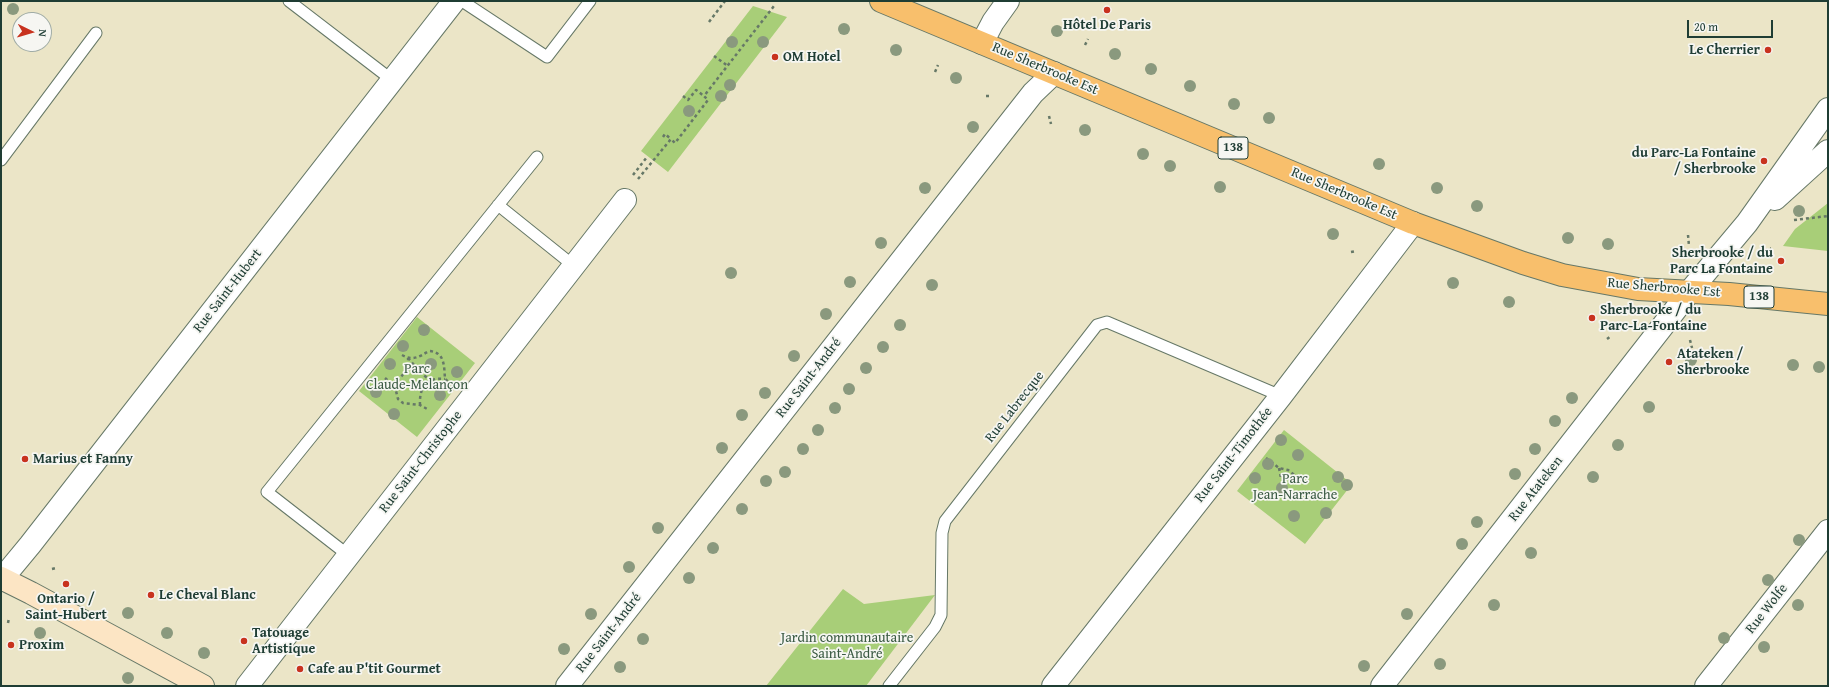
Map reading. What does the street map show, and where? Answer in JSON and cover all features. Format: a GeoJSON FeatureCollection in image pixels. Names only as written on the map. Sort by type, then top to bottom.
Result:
{"type":"FeatureCollection","features":[{"type":"Feature","properties":{"kind":"main road","name":"Rue Sherbrooke Est"},"geometry":{"type":"LineString","coordinates":[[881,1],[1412,222],[1523,263],[1562,275],[1638,289],[1690,291],[1828,304]]}},
{"type":"Feature","properties":{"kind":"main road"},"geometry":{"type":"LineString","coordinates":[[1,579],[31,593],[203,686]]}},
{"type":"Feature","properties":{"kind":"street","name":"Rue Saint-Hubert"},"geometry":{"type":"LineString","coordinates":[[1,579],[30,545],[454,1]]}},
{"type":"Feature","properties":{"kind":"street"},"geometry":{"type":"LineString","coordinates":[[982,43],[993,22],[1008,1]]}},
{"type":"Feature","properties":{"kind":"street","name":"Rue Saint-André"},"geometry":{"type":"LineString","coordinates":[[568,686],[1033,93],[1054,73]]}},
{"type":"Feature","properties":{"kind":"street"},"geometry":{"type":"LineString","coordinates":[[1747,223],[1828,109]]}},
{"type":"Feature","properties":{"kind":"street"},"geometry":{"type":"LineString","coordinates":[[1747,223],[1828,151]]}},
{"type":"Feature","properties":{"kind":"street","name":"Rue Saint-Christophe"},"geometry":{"type":"LineString","coordinates":[[247,686],[625,200]]}},
{"type":"Feature","properties":{"kind":"street","name":"Rue Saint-Timothée"},"geometry":{"type":"LineString","coordinates":[[1053,686],[1281,396],[1412,222]]}},
{"type":"Feature","properties":{"kind":"street","name":"Rue Atateken"},"geometry":{"type":"LineString","coordinates":[[1382,686],[1690,291],[1747,223]]}},
{"type":"Feature","properties":{"kind":"street","name":"Rue Wolfe"},"geometry":{"type":"LineString","coordinates":[[1706,686],[1828,531]]}},
{"type":"Feature","properties":{"kind":"lane"},"geometry":{"type":"LineString","coordinates":[[289,1],[392,80]]}},
{"type":"Feature","properties":{"kind":"lane"},"geometry":{"type":"LineString","coordinates":[[462,1],[547,57],[590,1]]}},
{"type":"Feature","properties":{"kind":"lane"},"geometry":{"type":"LineString","coordinates":[[1,160],[96,33]]}},
{"type":"Feature","properties":{"kind":"lane"},"geometry":{"type":"LineString","coordinates":[[348,555],[267,492],[537,157]]}},
{"type":"Feature","properties":{"kind":"lane"},"geometry":{"type":"LineString","coordinates":[[498,206],[574,266]]}},
{"type":"Feature","properties":{"kind":"lane","name":"Rue Labrecque"},"geometry":{"type":"LineString","coordinates":[[889,686],[935,627],[941,614],[942,534],[945,521],[1097,325],[1107,322],[1281,396]]}},
{"type":"Feature","properties":{"kind":"path"},"geometry":{"type":"LineString","coordinates":[[709,22],[725,1]]}},
{"type":"Feature","properties":{"kind":"path"},"geometry":{"type":"LineString","coordinates":[[704,96],[774,6]]}},
{"type":"Feature","properties":{"kind":"path"},"geometry":{"type":"LineString","coordinates":[[1085,45],[1088,39]]}},
{"type":"Feature","properties":{"kind":"path"},"geometry":{"type":"LineString","coordinates":[[714,56],[728,66]]}},
{"type":"Feature","properties":{"kind":"path"},"geometry":{"type":"LineString","coordinates":[[935,72],[938,65]]}},
{"type":"Feature","properties":{"kind":"path"},"geometry":{"type":"LineString","coordinates":[[663,137],[665,134],[675,143],[708,100],[696,90],[688,100],[683,96]]}},
{"type":"Feature","properties":{"kind":"path"},"geometry":{"type":"LineString","coordinates":[[986,96],[991,96]]}},
{"type":"Feature","properties":{"kind":"path"},"geometry":{"type":"LineString","coordinates":[[1049,115],[1050,124]]}},
{"type":"Feature","properties":{"kind":"path"},"geometry":{"type":"LineString","coordinates":[[636,182],[671,139]]}},
{"type":"Feature","properties":{"kind":"path"},"geometry":{"type":"LineString","coordinates":[[631,177],[647,157]]}},
{"type":"Feature","properties":{"kind":"path"},"geometry":{"type":"LineString","coordinates":[[1794,220],[1828,216]]}},
{"type":"Feature","properties":{"kind":"path"},"geometry":{"type":"LineString","coordinates":[[1688,234],[1689,246]]}},
{"type":"Feature","properties":{"kind":"path"},"geometry":{"type":"LineString","coordinates":[[1765,251],[1771,248]]}},
{"type":"Feature","properties":{"kind":"path"},"geometry":{"type":"LineString","coordinates":[[1351,252],[1356,251]]}},
{"type":"Feature","properties":{"kind":"path"},"geometry":{"type":"LineString","coordinates":[[1607,338],[1611,336]]}},
{"type":"Feature","properties":{"kind":"path"},"geometry":{"type":"LineString","coordinates":[[1690,340],[1692,348]]}},
{"type":"Feature","properties":{"kind":"path"},"geometry":{"type":"LineString","coordinates":[[387,343],[408,358],[421,373],[430,380]]}},
{"type":"Feature","properties":{"kind":"path"},"geometry":{"type":"LineString","coordinates":[[408,358],[415,358],[429,351],[438,353],[444,361],[446,379],[454,387]]}},
{"type":"Feature","properties":{"kind":"path"},"geometry":{"type":"LineString","coordinates":[[392,384],[403,375],[408,364],[408,358]]}},
{"type":"Feature","properties":{"kind":"path"},"geometry":{"type":"LineString","coordinates":[[368,366],[395,387],[398,399],[403,403],[420,405],[434,414]]}},
{"type":"Feature","properties":{"kind":"path"},"geometry":{"type":"LineString","coordinates":[[420,405],[423,389],[430,380],[434,378],[446,379]]}},
{"type":"Feature","properties":{"kind":"path"},"geometry":{"type":"LineString","coordinates":[[1265,456],[1279,468],[1288,470],[1301,480]]}},
{"type":"Feature","properties":{"kind":"path"},"geometry":{"type":"LineString","coordinates":[[1279,468],[1280,478]]}},
{"type":"Feature","properties":{"kind":"path"},"geometry":{"type":"LineString","coordinates":[[52,569],[56,568]]}},
{"type":"Feature","properties":{"kind":"path"},"geometry":{"type":"LineString","coordinates":[[8,624],[9,618]]}},
{"type":"Feature","properties":{"kind":"green space"},"geometry":{"type":"Polygon","coordinates":[[[753,6],[787,17],[668,172],[641,151],[753,6]]]}},
{"type":"Feature","properties":{"kind":"green space"},"geometry":{"type":"Polygon","coordinates":[[[1828,203],[1828,251],[1783,246],[1795,229],[1828,203]]]}},
{"type":"Feature","properties":{"kind":"green space","name":"Parc Claude-Melançon"},"geometry":{"type":"Polygon","coordinates":[[[417,317],[475,363],[417,437],[359,391],[417,317]]]}},
{"type":"Feature","properties":{"kind":"green space","name":"Parc Jean-Narrache"},"geometry":{"type":"Polygon","coordinates":[[[1284,430],[1352,484],[1305,544],[1237,491],[1284,430]]]}},
{"type":"Feature","properties":{"kind":"green space","name":"Jardin communautaire Saint-André"},"geometry":{"type":"Polygon","coordinates":[[[843,589],[864,604],[935,595],[866,686],[766,686],[843,589]]]}},
{"type":"Feature","properties":{"kind":"place","name":"Hôtel De Paris"},"geometry":{"type":"Point","coordinates":[1107,10]}},
{"type":"Feature","properties":{"kind":"place","name":"Le Cherrier"},"geometry":{"type":"Point","coordinates":[1768,50]}},
{"type":"Feature","properties":{"kind":"place","name":"OM Hotel"},"geometry":{"type":"Point","coordinates":[775,57]}},
{"type":"Feature","properties":{"kind":"place","name":"du Parc-La Fontaine / Sherbrooke"},"geometry":{"type":"Point","coordinates":[1764,161]}},
{"type":"Feature","properties":{"kind":"place","name":"Sherbrooke / du Parc La Fontaine"},"geometry":{"type":"Point","coordinates":[1781,261]}},
{"type":"Feature","properties":{"kind":"place","name":"Sherbrooke / du Parc-La-Fontaine"},"geometry":{"type":"Point","coordinates":[1592,318]}},
{"type":"Feature","properties":{"kind":"place","name":"Atateken / Sherbrooke"},"geometry":{"type":"Point","coordinates":[1669,362]}},
{"type":"Feature","properties":{"kind":"place","name":"Marius et Fanny"},"geometry":{"type":"Point","coordinates":[25,459]}},
{"type":"Feature","properties":{"kind":"place","name":"Ontario / Saint-Hubert"},"geometry":{"type":"Point","coordinates":[66,584]}},
{"type":"Feature","properties":{"kind":"place","name":"Le Cheval Blanc"},"geometry":{"type":"Point","coordinates":[151,595]}},
{"type":"Feature","properties":{"kind":"place","name":"Tatouage Artistique"},"geometry":{"type":"Point","coordinates":[244,641]}},
{"type":"Feature","properties":{"kind":"place","name":"Proxim"},"geometry":{"type":"Point","coordinates":[11,645]}},
{"type":"Feature","properties":{"kind":"place","name":"Cafe au P'tit Gourmet"},"geometry":{"type":"Point","coordinates":[300,669]}}]}
